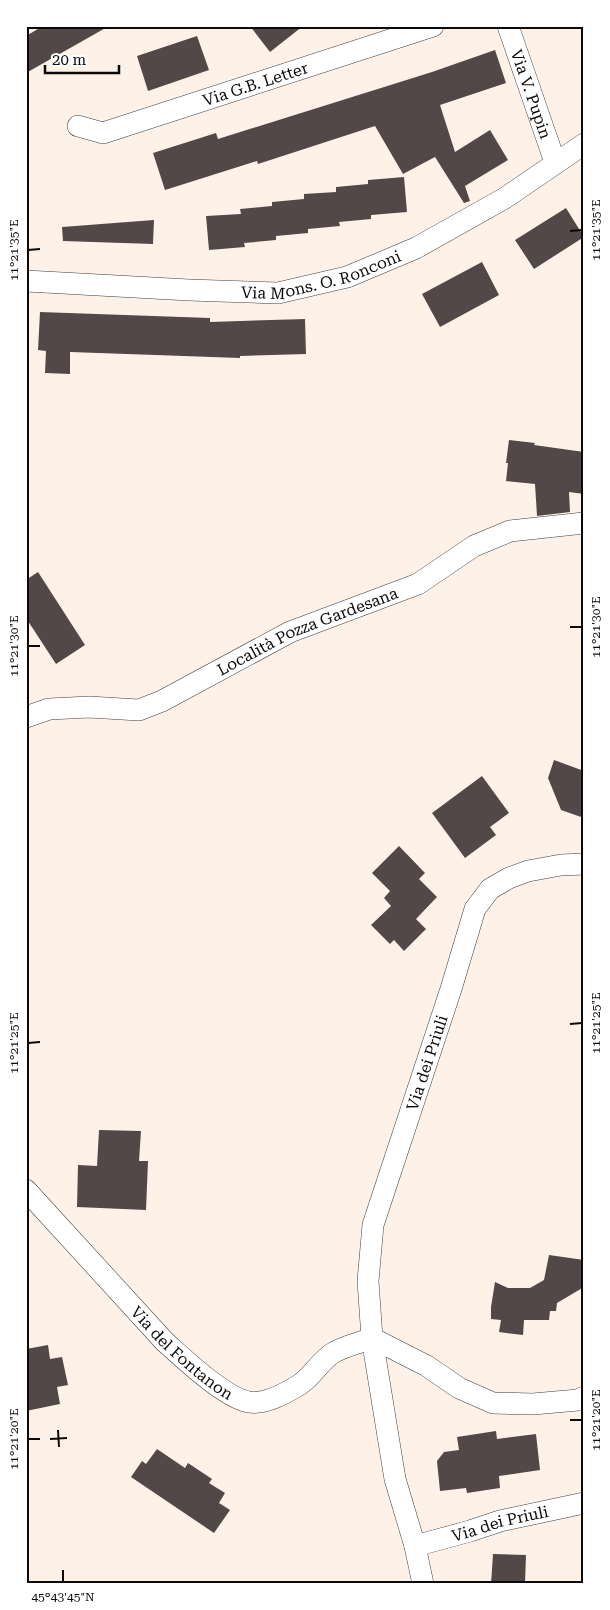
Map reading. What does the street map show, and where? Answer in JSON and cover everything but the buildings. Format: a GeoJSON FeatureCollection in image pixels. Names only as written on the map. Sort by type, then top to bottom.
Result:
{"type":"FeatureCollection","features":[{"type":"Feature","properties":{"kind":"street","name":"Via G.B. Letter"},"geometry":{"type":"LineString","coordinates":[[78,126],[103,132],[433,26]]}},
{"type":"Feature","properties":{"kind":"street","name":"Via V. Pupin"},"geometry":{"type":"LineString","coordinates":[[508,26],[555,162]]}},
{"type":"Feature","properties":{"kind":"street","name":"Via Mons. O. Ronconi"},"geometry":{"type":"LineString","coordinates":[[26,281],[278,293],[347,277],[416,248],[505,198],[555,162],[584,144]]}},
{"type":"Feature","properties":{"kind":"street","name":"Località Pozza Gardesana"},"geometry":{"type":"LineString","coordinates":[[28,716],[50,709],[88,707],[139,710],[162,701],[290,632],[418,584],[474,546],[510,531],[584,523]]}},
{"type":"Feature","properties":{"kind":"street","name":"Via dei Priuli"},"geometry":{"type":"LineString","coordinates":[[423,1584],[416,1546],[395,1479],[372,1338],[368,1281],[373,1225],[451,989],[475,908],[490,890],[509,878],[528,871],[561,865],[584,864]]}},
{"type":"Feature","properties":{"kind":"street","name":"Via del Fontanon"},"geometry":{"type":"LineString","coordinates":[[26,1190],[164,1342],[186,1361],[235,1397],[249,1402],[259,1402],[275,1397],[300,1384],[332,1353],[372,1338]]}},
{"type":"Feature","properties":{"kind":"street"},"geometry":{"type":"LineString","coordinates":[[372,1338],[427,1366],[459,1388],[493,1403],[533,1404],[578,1400],[584,1397]]}},
{"type":"Feature","properties":{"kind":"street","name":"Via dei Priuli"},"geometry":{"type":"LineString","coordinates":[[416,1546],[500,1521],[584,1503]]}}]}
